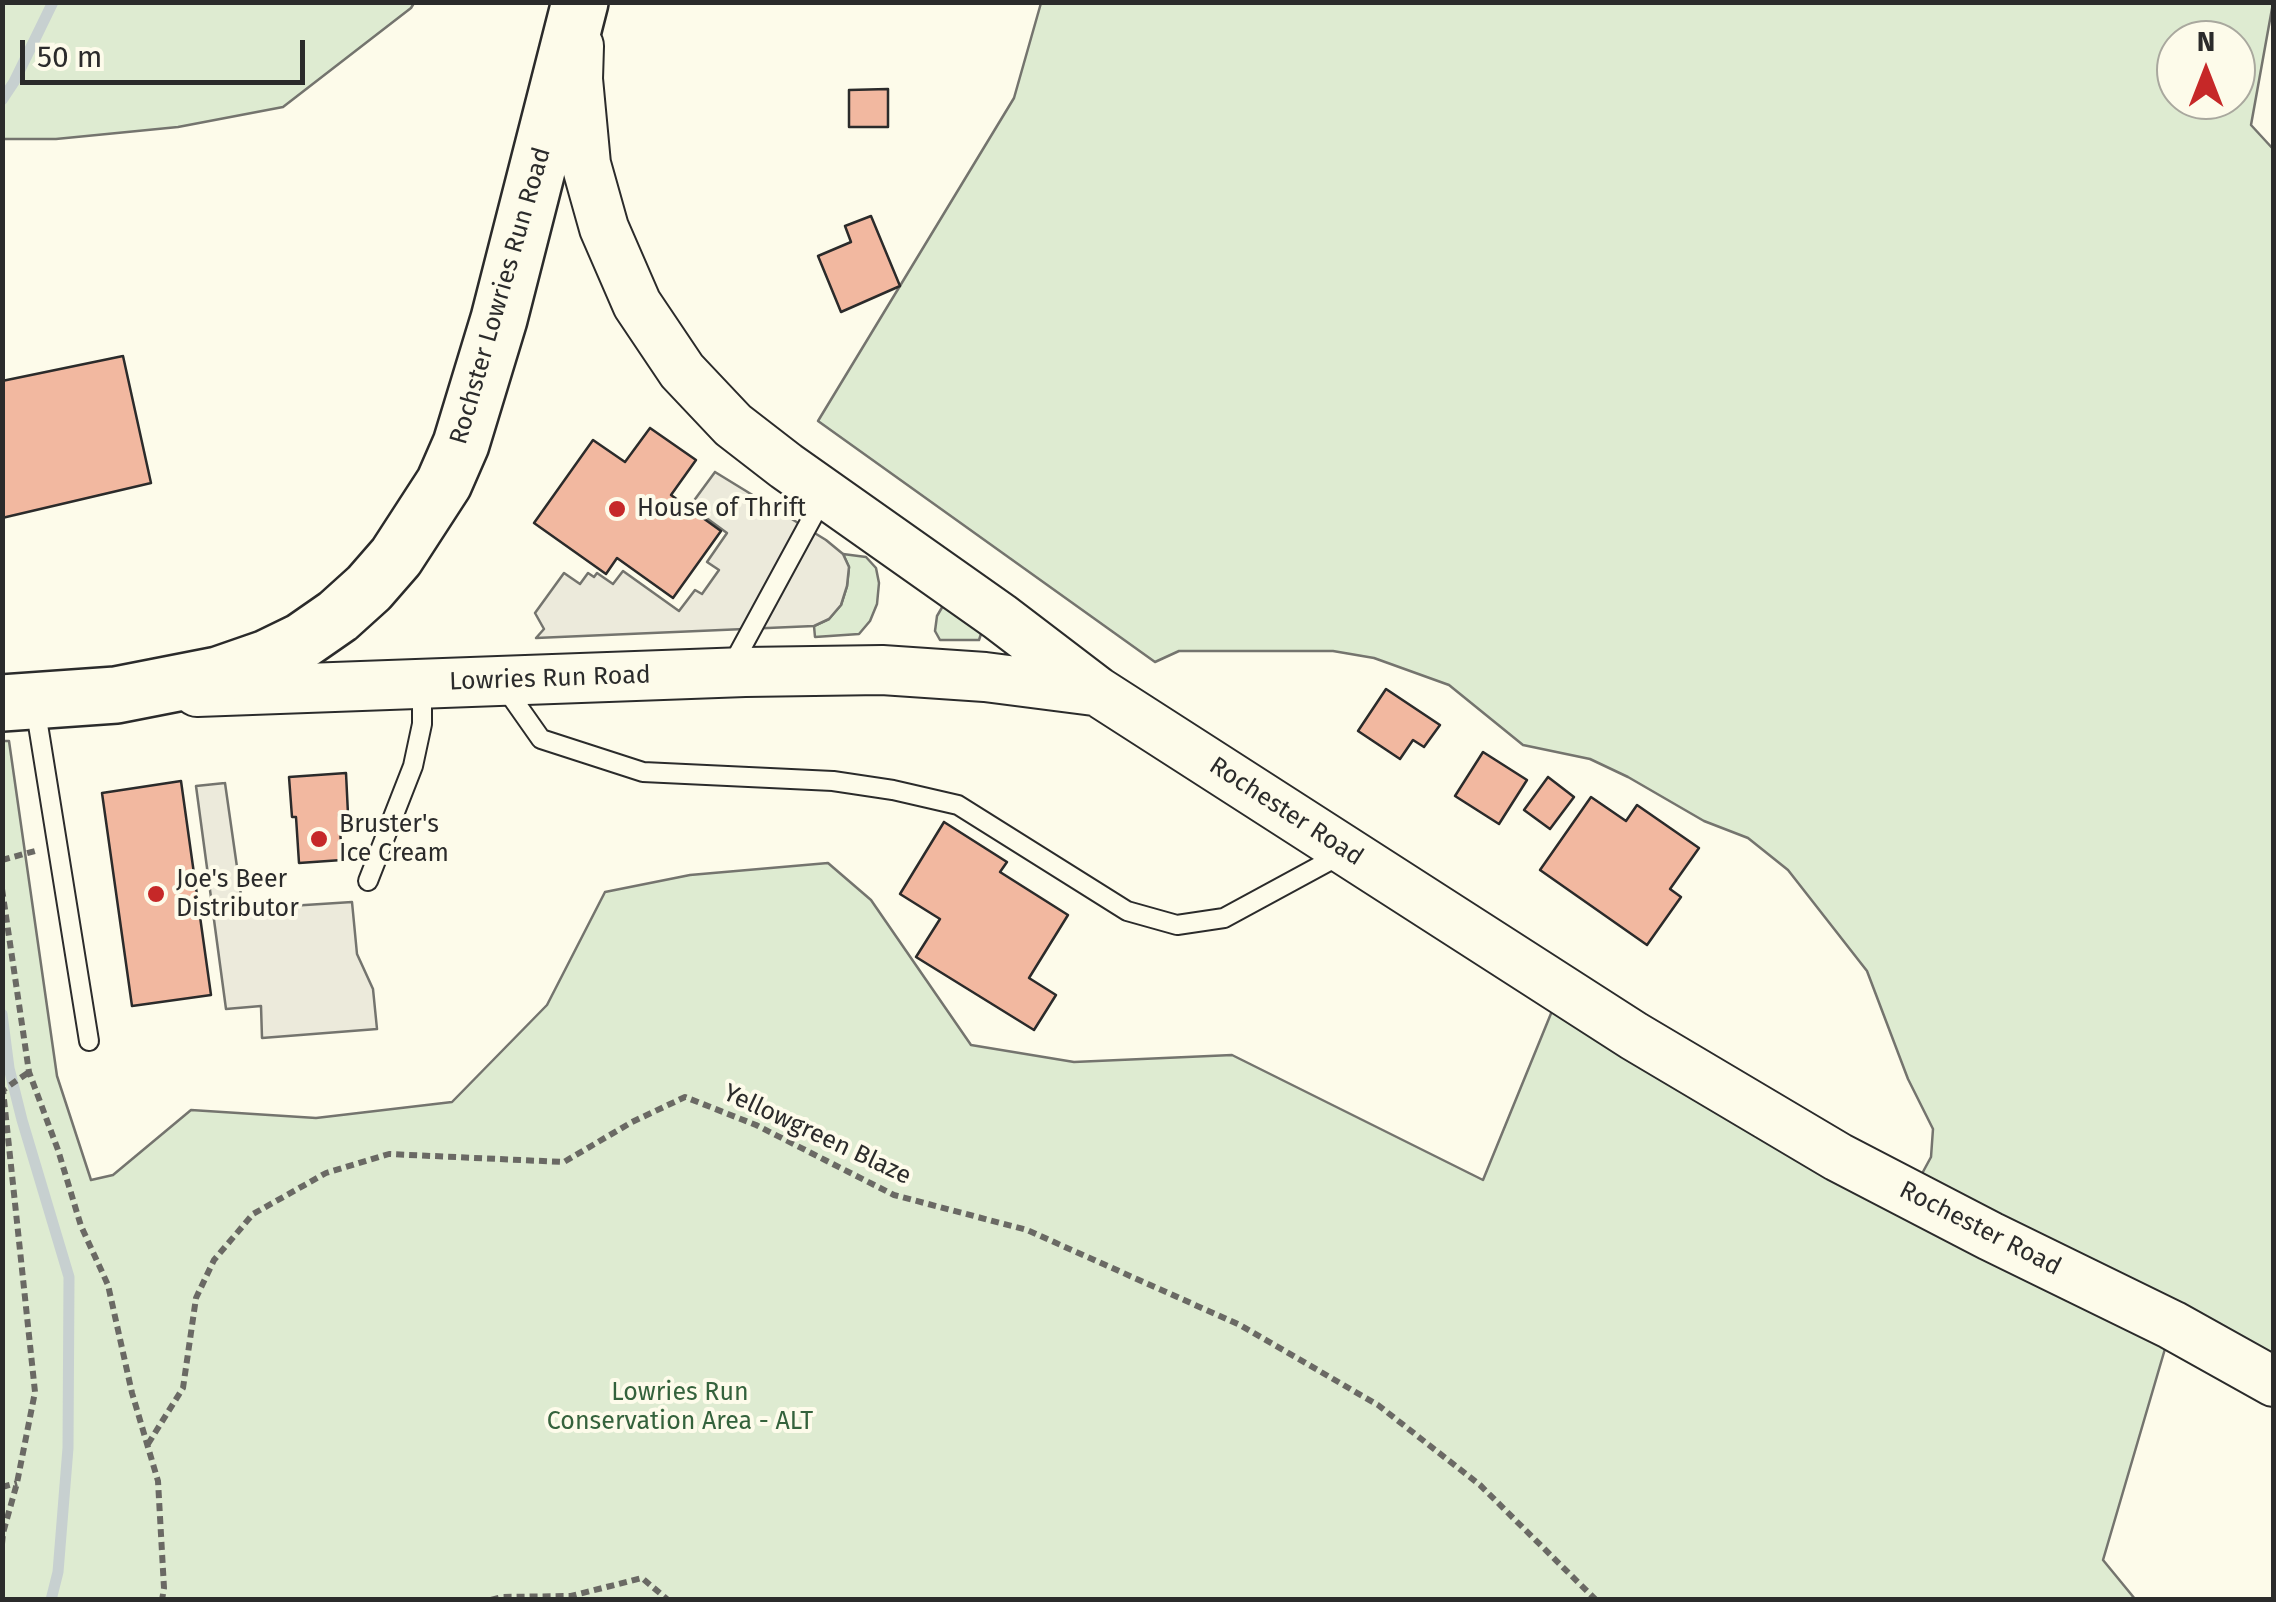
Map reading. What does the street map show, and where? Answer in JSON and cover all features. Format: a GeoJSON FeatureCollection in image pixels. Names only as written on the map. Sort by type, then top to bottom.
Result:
{"type":"FeatureCollection","features":[{"type":"Feature","properties":{"kind":"main road","name":"Rochster Lowries Run Road"},"geometry":{"type":"LineString","coordinates":[[116,695],[218,675],[302,641],[338,616],[396,557],[444,483],[461,444],[524,224],[580,2]]}},
{"type":"Feature","properties":{"kind":"main road","name":"Lowries Run Road"},"geometry":{"type":"LineString","coordinates":[[18,701],[116,695]]}},
{"type":"Feature","properties":{"kind":"street","name":"Rochester Road"},"geometry":{"type":"LineString","coordinates":[[580,2],[578,80],[586,164],[604,228],[637,304],[682,372],[734,425],[1097,691],[1634,1036],[1838,1157],[2172,1324],[2274,1382]]}},
{"type":"Feature","properties":{"kind":"street","name":"Lowries Run Road"},"geometry":{"type":"LineString","coordinates":[[116,695],[728,672],[882,670],[985,677],[1097,691]]}},
{"type":"Feature","properties":{"kind":"lane"},"geometry":{"type":"LineString","coordinates":[[728,672],[825,494]]}},
{"type":"Feature","properties":{"kind":"lane"},"geometry":{"type":"LineString","coordinates":[[500,680],[541,738],[643,772],[834,781],[958,805],[1127,911],[1177,925],[1224,918],[1346,852]]}},
{"type":"Feature","properties":{"kind":"lane"},"geometry":{"type":"LineString","coordinates":[[368,881],[413,766],[422,724],[422,684]]}},
{"type":"Feature","properties":{"kind":"lane"},"geometry":{"type":"LineString","coordinates":[[18,701],[90,1041]]}},
{"type":"Feature","properties":{"kind":"path"},"geometry":{"type":"LineString","coordinates":[[2,889],[29,1072],[81,1226],[108,1286],[132,1393],[158,1481],[162,1600]]}},
{"type":"Feature","properties":{"kind":"path"},"geometry":{"type":"LineString","coordinates":[[2,1544],[34,1392],[3,1090],[29,1072]]}},
{"type":"Feature","properties":{"kind":"path","name":"Yellowgreen Blaze"},"geometry":{"type":"LineString","coordinates":[[148,1444],[183,1388],[196,1298],[214,1260],[253,1214],[326,1173],[389,1154],[564,1162],[632,1122],[685,1098],[756,1124],[894,1195],[1027,1230],[1240,1325],[1378,1404],[1480,1485],[1596,1600]]}},
{"type":"Feature","properties":{"kind":"path"},"geometry":{"type":"LineString","coordinates":[[2,1487],[17,1484]]}},
{"type":"Feature","properties":{"kind":"path"},"geometry":{"type":"LineString","coordinates":[[491,1600],[571,1596],[642,1578],[668,1600]]}},
{"type":"Feature","properties":{"kind":"green space"},"geometry":{"type":"Polygon","coordinates":[[[2,3],[414,3],[283,107],[178,127],[56,139],[3,139],[2,3]]]}},
{"type":"Feature","properties":{"kind":"green space","name":"Lowries Run Conservation Area - ALT"},"geometry":{"type":"Polygon","coordinates":[[[1041,3],[2273,3],[2256,97],[2256,20],[2156,20],[2156,120],[2252,120],[2251,125],[2274,150],[2273,1382],[2172,1325],[2103,1560],[2135,1599],[3,1600],[3,741],[9,741],[57,1076],[91,1180],[113,1175],[191,1110],[316,1118],[452,1102],[547,1005],[605,892],[690,875],[828,863],[871,900],[971,1045],[1074,1062],[1232,1055],[1483,1180],[1561,989],[1911,1194],[1931,1157],[1933,1129],[1908,1079],[1867,971],[1788,870],[1748,838],[1704,821],[1590,759],[1523,745],[1449,685],[1374,658],[1333,651],[1179,651],[1155,662],[818,421],[1014,98],[1041,3]]]}},
{"type":"Feature","properties":{"kind":"green space"},"geometry":{"type":"Polygon","coordinates":[[[843,554],[866,557],[876,568],[877,604],[859,634],[815,637],[814,626],[829,619],[841,605],[849,567],[843,554]]]}},
{"type":"Feature","properties":{"kind":"green space"},"geometry":{"type":"Polygon","coordinates":[[[944,604],[982,631],[979,640],[940,640],[935,631],[944,604]]]}},
{"type":"Feature","properties":{"kind":"shaded area"},"geometry":{"type":"Polygon","coordinates":[[[715,472],[843,554],[849,567],[847,586],[841,605],[829,619],[814,626],[536,638],[544,629],[535,613],[564,573],[580,584],[588,573],[594,577],[597,573],[613,584],[623,571],[679,611],[695,590],[702,594],[719,570],[707,562],[727,533],[690,506],[715,472]]]}},
{"type":"Feature","properties":{"kind":"shaded area"},"geometry":{"type":"Polygon","coordinates":[[[225,783],[243,909],[352,902],[357,954],[373,989],[377,1029],[262,1038],[261,1006],[226,1009],[196,786],[225,783]]]}},
{"type":"Feature","properties":{"kind":"building"},"geometry":{"type":"Polygon","coordinates":[[[888,89],[888,127],[849,127],[849,90],[888,89]]]}},
{"type":"Feature","properties":{"kind":"building"},"geometry":{"type":"Polygon","coordinates":[[[871,216],[900,286],[841,312],[818,256],[851,242],[845,226],[871,216]]]}},
{"type":"Feature","properties":{"kind":"building"},"geometry":{"type":"Polygon","coordinates":[[[123,356],[151,483],[2,518],[2,381],[123,356]]]}},
{"type":"Feature","properties":{"kind":"building","name":"House of Thrift"},"geometry":{"type":"Polygon","coordinates":[[[650,428],[696,460],[671,495],[721,531],[673,598],[617,558],[606,574],[534,523],[593,440],[625,462],[650,428]]]}},
{"type":"Feature","properties":{"kind":"building"},"geometry":{"type":"Polygon","coordinates":[[[1386,689],[1440,725],[1424,747],[1413,740],[1400,759],[1358,731],[1386,689]]]}},
{"type":"Feature","properties":{"kind":"building"},"geometry":{"type":"Polygon","coordinates":[[[1483,752],[1527,780],[1499,824],[1455,796],[1483,752]]]}},
{"type":"Feature","properties":{"kind":"building","name":"Bruster's Ice Cream"},"geometry":{"type":"Polygon","coordinates":[[[346,773],[348,814],[339,814],[342,860],[299,863],[289,777],[346,773]]]}},
{"type":"Feature","properties":{"kind":"building"},"geometry":{"type":"Polygon","coordinates":[[[1548,777],[1574,797],[1550,829],[1524,810],[1548,777]]]}},
{"type":"Feature","properties":{"kind":"building","name":"Joe's Beer Distributor"},"geometry":{"type":"Polygon","coordinates":[[[181,781],[211,995],[132,1006],[102,793],[181,781]]]}},
{"type":"Feature","properties":{"kind":"building"},"geometry":{"type":"Polygon","coordinates":[[[1591,797],[1626,821],[1637,805],[1699,848],[1670,889],[1681,897],[1647,945],[1540,870],[1591,797]]]}},
{"type":"Feature","properties":{"kind":"building"},"geometry":{"type":"Polygon","coordinates":[[[944,822],[1007,862],[1000,872],[1068,915],[1029,978],[1056,995],[1034,1030],[916,957],[940,919],[900,894],[944,822]]]}},
{"type":"Feature","properties":{"kind":"waterway"},"geometry":{"type":"LineString","coordinates":[[2,100],[53,2]]}},
{"type":"Feature","properties":{"kind":"waterway"},"geometry":{"type":"LineString","coordinates":[[2,1014],[9,1068],[22,1120],[69,1277],[68,1448],[58,1572],[51,1600]]}},
{"type":"Feature","properties":{"kind":"place","name":"House of Thrift"},"geometry":{"type":"Point","coordinates":[617,509]}},
{"type":"Feature","properties":{"kind":"place","name":"Bruster's Ice Cream"},"geometry":{"type":"Point","coordinates":[319,839]}},
{"type":"Feature","properties":{"kind":"place","name":"Joe's Beer Distributor"},"geometry":{"type":"Point","coordinates":[156,894]}}]}
